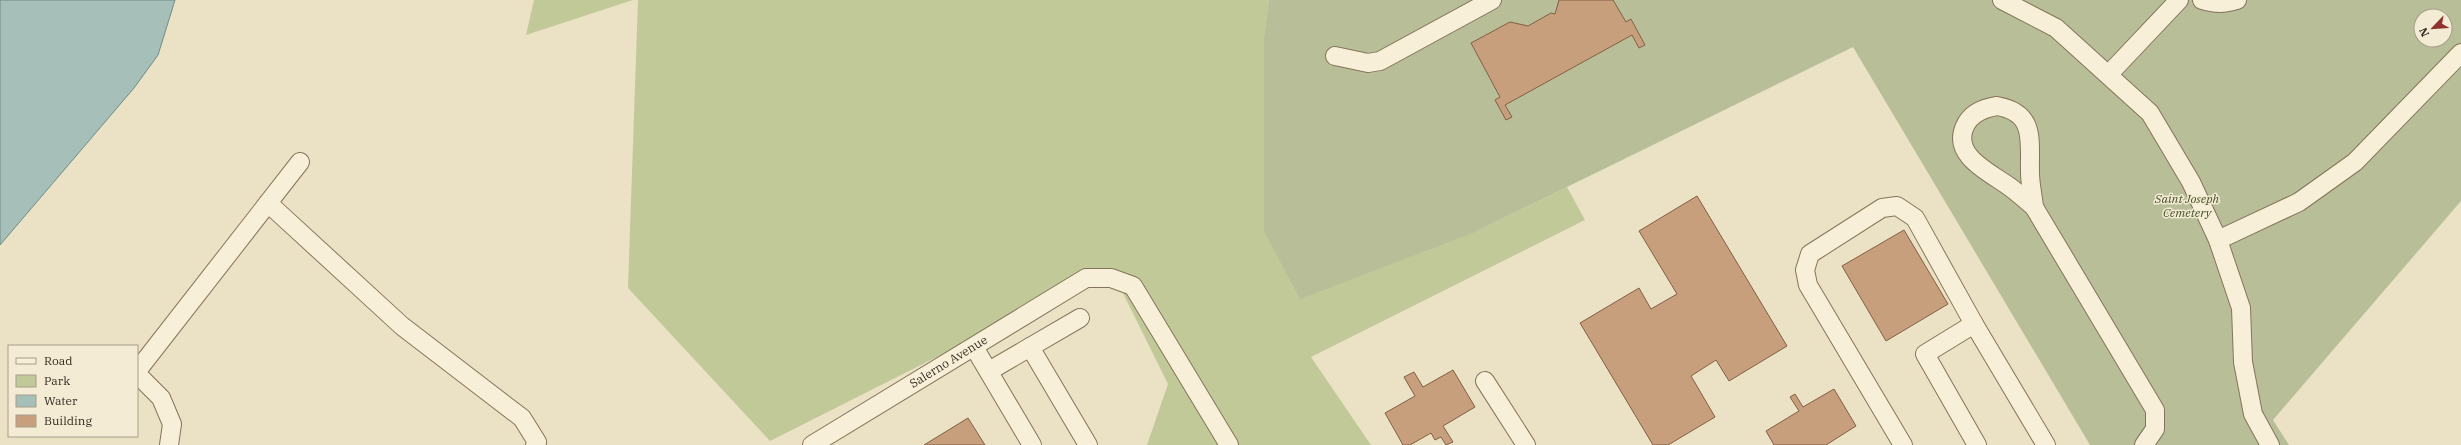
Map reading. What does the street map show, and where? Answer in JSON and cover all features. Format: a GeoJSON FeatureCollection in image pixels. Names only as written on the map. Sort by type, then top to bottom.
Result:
{"type":"FeatureCollection","features":[{"type":"Feature","properties":{"kind":"street"},"geometry":{"type":"LineString","coordinates":[[1335,56],[1368,63],[1380,61],[1492,0]]}},
{"type":"Feature","properties":{"kind":"street"},"geometry":{"type":"LineString","coordinates":[[2002,0],[2056,28],[2109,74],[2150,113],[2191,182],[2218,240],[2240,308],[2243,362],[2253,414],[2270,445]]}},
{"type":"Feature","properties":{"kind":"street"},"geometry":{"type":"LineString","coordinates":[[2109,74],[2179,0]]}},
{"type":"Feature","properties":{"kind":"street"},"geometry":{"type":"LineString","coordinates":[[2202,0],[2212,3],[2226,4],[2237,0]]}},
{"type":"Feature","properties":{"kind":"street"},"geometry":{"type":"LineString","coordinates":[[2218,240],[2299,202],[2355,162],[2461,53]]}},
{"type":"Feature","properties":{"kind":"street"},"geometry":{"type":"LineString","coordinates":[[2034,207],[2030,174],[2031,142],[2026,123],[2020,113],[2009,108],[1997,106],[1986,108],[1975,113],[1967,122],[1962,133],[1968,155],[1976,164],[2010,187],[2034,207],[2156,410],[2155,428],[2144,445]]}},
{"type":"Feature","properties":{"kind":"street"},"geometry":{"type":"LineString","coordinates":[[138,371],[300,162]]}},
{"type":"Feature","properties":{"kind":"street"},"geometry":{"type":"LineString","coordinates":[[268,203],[402,326],[522,418],[537,442],[535,445]]}},
{"type":"Feature","properties":{"kind":"street"},"geometry":{"type":"LineString","coordinates":[[1903,445],[1808,285],[1805,270],[1810,254],[1882,208],[1897,206],[1901,207],[1915,218],[1974,324],[2046,445]]}},
{"type":"Feature","properties":{"kind":"street","name":"Salerno Avenue"},"geometry":{"type":"LineString","coordinates":[[812,445],[1086,278],[1111,278],[1133,286],[1229,445]]}},
{"type":"Feature","properties":{"kind":"street"},"geometry":{"type":"LineString","coordinates":[[988,371],[1080,318]]}},
{"type":"Feature","properties":{"kind":"street"},"geometry":{"type":"LineString","coordinates":[[1974,324],[1925,354],[1977,445]]}},
{"type":"Feature","properties":{"kind":"street"},"geometry":{"type":"LineString","coordinates":[[974,347],[1032,445]]}},
{"type":"Feature","properties":{"kind":"street"},"geometry":{"type":"LineString","coordinates":[[1030,347],[1088,445]]}},
{"type":"Feature","properties":{"kind":"street"},"geometry":{"type":"LineString","coordinates":[[138,373],[161,398],[172,424],[169,445]]}},
{"type":"Feature","properties":{"kind":"street"},"geometry":{"type":"LineString","coordinates":[[1485,381],[1521,443]]}},
{"type":"Feature","properties":{"kind":"green space"},"geometry":{"type":"Polygon","coordinates":[[[534,0],[633,0],[526,35],[534,0]]]}},
{"type":"Feature","properties":{"kind":"green space"},"geometry":{"type":"Polygon","coordinates":[[[638,0],[1269,0],[1264,36],[1475,232],[1567,187],[1585,220],[1311,357],[1371,445],[1147,445],[1168,384],[1111,269],[770,441],[628,288],[638,0]]]}},
{"type":"Feature","properties":{"kind":"green space","name":"Saint Joseph Cemetery"},"geometry":{"type":"Polygon","coordinates":[[[1269,0],[2461,0],[2461,201],[2273,420],[2289,445],[2090,445],[1853,47],[1475,232],[1300,299],[1264,231],[1264,36],[1269,0]]]}},
{"type":"Feature","properties":{"kind":"water"},"geometry":{"type":"Polygon","coordinates":[[[0,0],[175,0],[158,55],[134,88],[0,245],[0,0]]]}},
{"type":"Feature","properties":{"kind":"building"},"geometry":{"type":"Polygon","coordinates":[[[1559,0],[1613,0],[1626,22],[1631,19],[1645,45],[1639,48],[1632,35],[1505,105],[1512,117],[1506,120],[1495,100],[1500,97],[1471,43],[1510,22],[1528,26],[1551,13],[1555,14],[1559,0]]]}},
{"type":"Feature","properties":{"kind":"building"},"geometry":{"type":"Polygon","coordinates":[[[1697,196],[1787,346],[1729,381],[1716,360],[1691,376],[1715,417],[1668,445],[1653,445],[1580,323],[1639,288],[1651,309],[1677,294],[1639,231],[1697,196]]]}},
{"type":"Feature","properties":{"kind":"building"},"geometry":{"type":"Polygon","coordinates":[[[1904,230],[1948,304],[1886,341],[1842,266],[1904,230]]]}},
{"type":"Feature","properties":{"kind":"building"},"geometry":{"type":"Polygon","coordinates":[[[1453,370],[1475,407],[1443,426],[1453,442],[1446,445],[1441,437],[1435,440],[1431,433],[1410,445],[1403,445],[1385,413],[1415,396],[1404,377],[1414,372],[1423,387],[1453,370]]]}},
{"type":"Feature","properties":{"kind":"building"},"geometry":{"type":"Polygon","coordinates":[[[1834,389],[1856,426],[1826,445],[1774,445],[1766,431],[1799,411],[1790,397],[1795,394],[1803,407],[1834,389]]]}},
{"type":"Feature","properties":{"kind":"building"},"geometry":{"type":"Polygon","coordinates":[[[968,418],[985,445],[924,445],[968,418]]]}}]}
